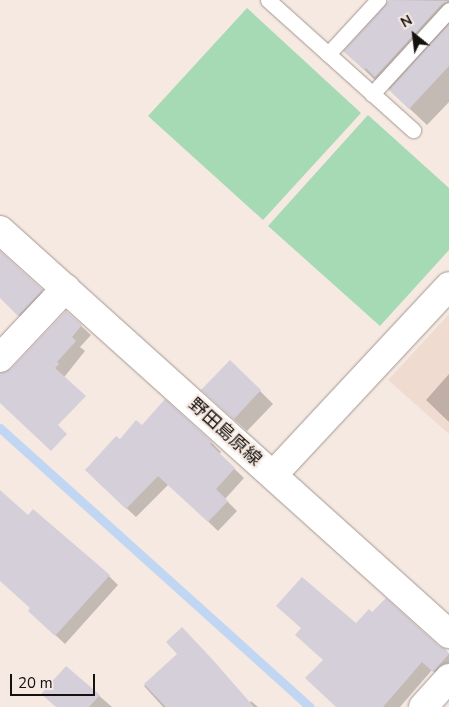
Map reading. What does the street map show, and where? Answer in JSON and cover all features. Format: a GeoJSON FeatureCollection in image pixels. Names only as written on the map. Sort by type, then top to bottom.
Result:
{"type":"FeatureCollection","features":[{"type":"Feature","properties":{"kind":"main road","name":"野田島原線"},"geometry":{"type":"LineString","coordinates":[[0,230],[449,634]]}},
{"type":"Feature","properties":{"kind":"main road"},"geometry":{"type":"LineString","coordinates":[[273,475],[449,286]]}},
{"type":"Feature","properties":{"kind":"main road"},"geometry":{"type":"LineString","coordinates":[[0,358],[66,288]]}},
{"type":"Feature","properties":{"kind":"main road"},"geometry":{"type":"LineString","coordinates":[[423,707],[449,678]]}},
{"type":"Feature","properties":{"kind":"lane"},"geometry":{"type":"LineString","coordinates":[[328,54],[378,0]]}},
{"type":"Feature","properties":{"kind":"lane"},"geometry":{"type":"LineString","coordinates":[[272,1],[413,130]]}},
{"type":"Feature","properties":{"kind":"lane"},"geometry":{"type":"LineString","coordinates":[[372,94],[449,10]]}},
{"type":"Feature","properties":{"kind":"shaded area"},"geometry":{"type":"Polygon","coordinates":[[[449,314],[449,434],[388,380],[449,314]]]}},
{"type":"Feature","properties":{"kind":"green space"},"geometry":{"type":"Polygon","coordinates":[[[247,8],[361,113],[263,220],[148,116],[247,8]]]}},
{"type":"Feature","properties":{"kind":"green space"},"geometry":{"type":"Polygon","coordinates":[[[368,115],[449,188],[449,250],[380,326],[268,226],[368,115]]]}},
{"type":"Feature","properties":{"kind":"building"},"geometry":{"type":"Polygon","coordinates":[[[389,0],[449,1],[442,4],[375,77],[366,68],[364,70],[343,51],[389,0]]]}},
{"type":"Feature","properties":{"kind":"building"},"geometry":{"type":"Polygon","coordinates":[[[449,24],[449,66],[409,109],[389,90],[449,24]]]}},
{"type":"Feature","properties":{"kind":"building"},"geometry":{"type":"Polygon","coordinates":[[[0,251],[43,290],[18,316],[0,298],[0,251]]]}},
{"type":"Feature","properties":{"kind":"building"},"geometry":{"type":"Polygon","coordinates":[[[66,311],[82,325],[72,337],[76,341],[57,362],[59,364],[55,368],[86,396],[58,425],[67,434],[51,451],[0,403],[0,373],[11,369],[66,311]]]}},
{"type":"Feature","properties":{"kind":"building"},"geometry":{"type":"Polygon","coordinates":[[[230,360],[261,390],[234,419],[201,390],[230,360]]]}},
{"type":"Feature","properties":{"kind":"building"},"geometry":{"type":"Polygon","coordinates":[[[165,399],[212,442],[210,444],[235,468],[216,489],[228,501],[208,522],[158,476],[126,509],[85,470],[116,436],[120,439],[136,420],[142,425],[165,399]]]}},
{"type":"Feature","properties":{"kind":"building"},"geometry":{"type":"Polygon","coordinates":[[[0,490],[28,515],[33,509],[110,575],[55,636],[28,611],[30,608],[0,581],[0,490]]]}},
{"type":"Feature","properties":{"kind":"building"},"geometry":{"type":"Polygon","coordinates":[[[302,577],[356,623],[369,609],[372,612],[386,598],[439,646],[446,649],[449,654],[433,672],[422,662],[383,707],[336,707],[305,678],[323,660],[295,635],[301,628],[276,606],[302,577]]]}},
{"type":"Feature","properties":{"kind":"building"},"geometry":{"type":"Polygon","coordinates":[[[182,627],[254,707],[166,707],[144,684],[177,654],[166,642],[182,627]]]}},
{"type":"Feature","properties":{"kind":"building"},"geometry":{"type":"Polygon","coordinates":[[[66,666],[100,695],[89,707],[56,707],[41,694],[66,666]]]}},
{"type":"Feature","properties":{"kind":"waterway"},"geometry":{"type":"LineString","coordinates":[[0,428],[310,707]]}}]}
